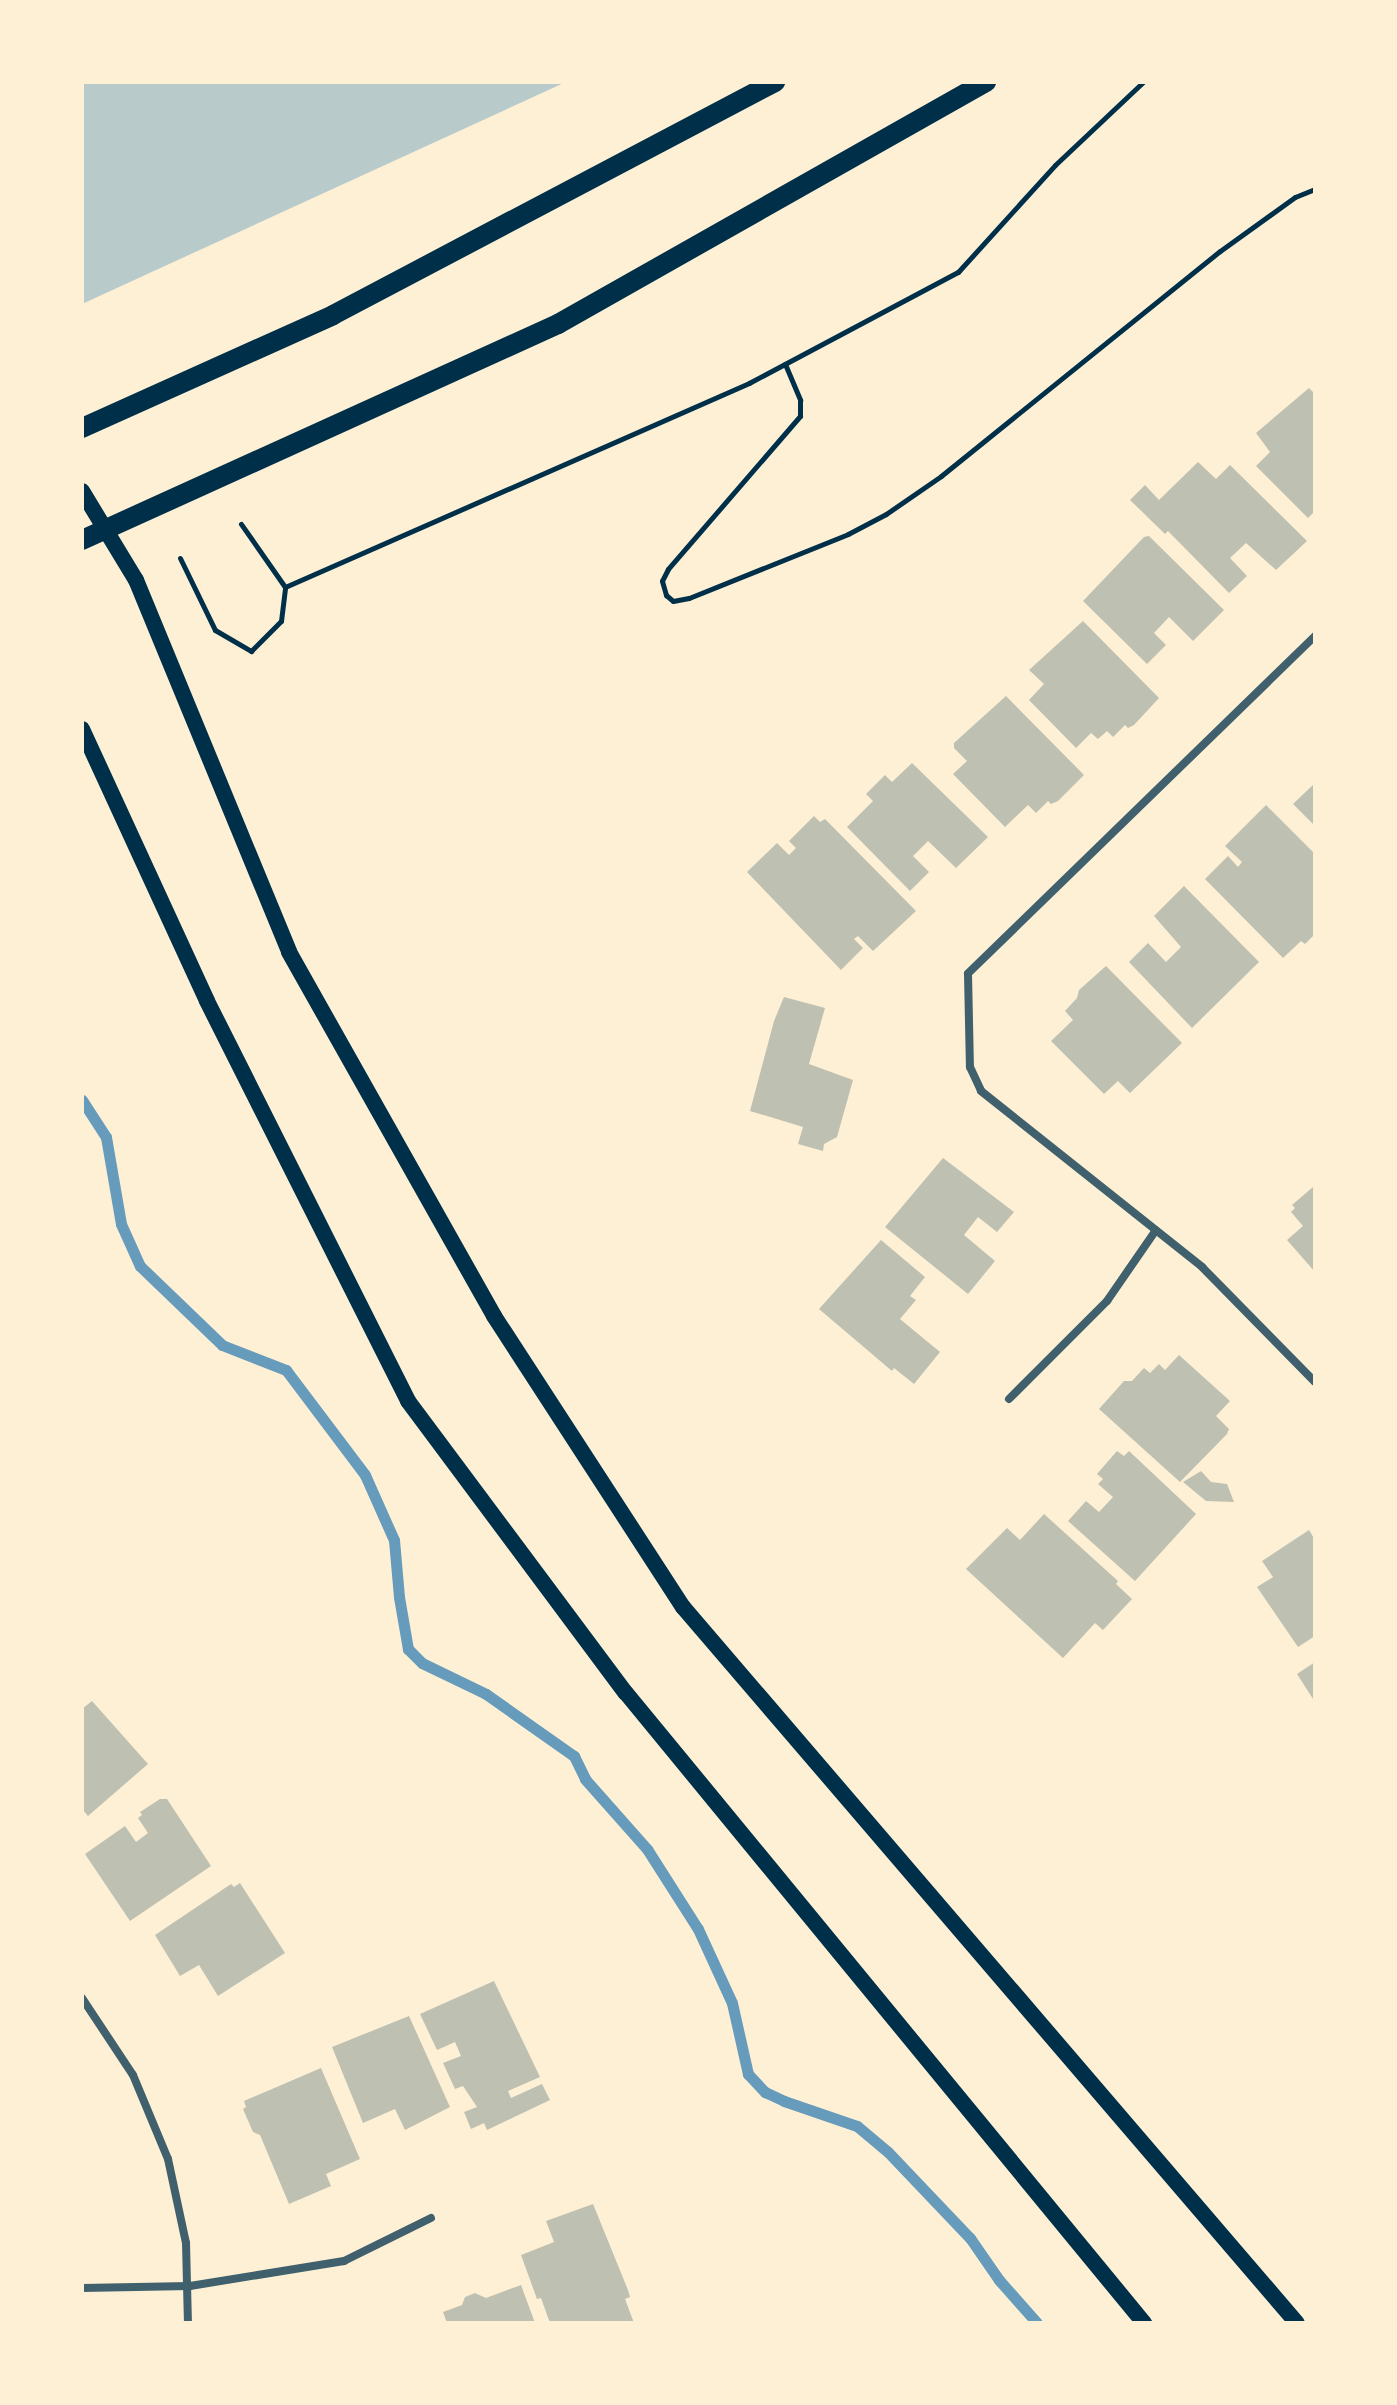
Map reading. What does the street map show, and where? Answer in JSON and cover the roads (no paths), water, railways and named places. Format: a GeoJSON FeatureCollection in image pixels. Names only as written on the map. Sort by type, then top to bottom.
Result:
{"type":"FeatureCollection","features":[{"type":"Feature","properties":{"kind":"main road"},"geometry":{"type":"LineString","coordinates":[[82,428],[333,315],[775,82]]}},
{"type":"Feature","properties":{"kind":"main road"},"geometry":{"type":"LineString","coordinates":[[82,540],[558,324],[986,82]]}},
{"type":"Feature","properties":{"kind":"main road"},"geometry":{"type":"LineString","coordinates":[[82,491],[103,531],[136,580],[289,952],[494,1316],[683,1607],[1297,2323]]}},
{"type":"Feature","properties":{"kind":"main road"},"geometry":{"type":"LineString","coordinates":[[82,729],[207,1001],[408,1401],[626,1693],[1144,2323]]}},
{"type":"Feature","properties":{"kind":"street"},"geometry":{"type":"LineString","coordinates":[[1315,636],[968,974],[970,1067],[981,1091],[1202,1267],[1315,1382]]}},
{"type":"Feature","properties":{"kind":"street"},"geometry":{"type":"LineString","coordinates":[[1009,1399],[1107,1301],[1156,1230]]}},
{"type":"Feature","properties":{"kind":"street"},"geometry":{"type":"LineString","coordinates":[[82,1998],[110,2037],[152,2116],[178,2201],[190,2286],[188,2323]]}},
{"type":"Feature","properties":{"kind":"street"},"geometry":{"type":"LineString","coordinates":[[82,2288],[190,2286],[344,2261],[431,2218]]}},
{"type":"Feature","properties":{"kind":"waterway"},"geometry":{"type":"LineString","coordinates":[[82,1100],[106,1137],[121,1224],[140,1266],[222,1345],[286,1370],[365,1475],[394,1540],[408,1649],[422,1663],[486,1694],[574,1756],[585,1779],[647,1849],[698,1929],[732,2003],[748,2074],[765,2092],[857,2126],[888,2152],[970,2238],[999,2280],[1037,2323]]}}]}
